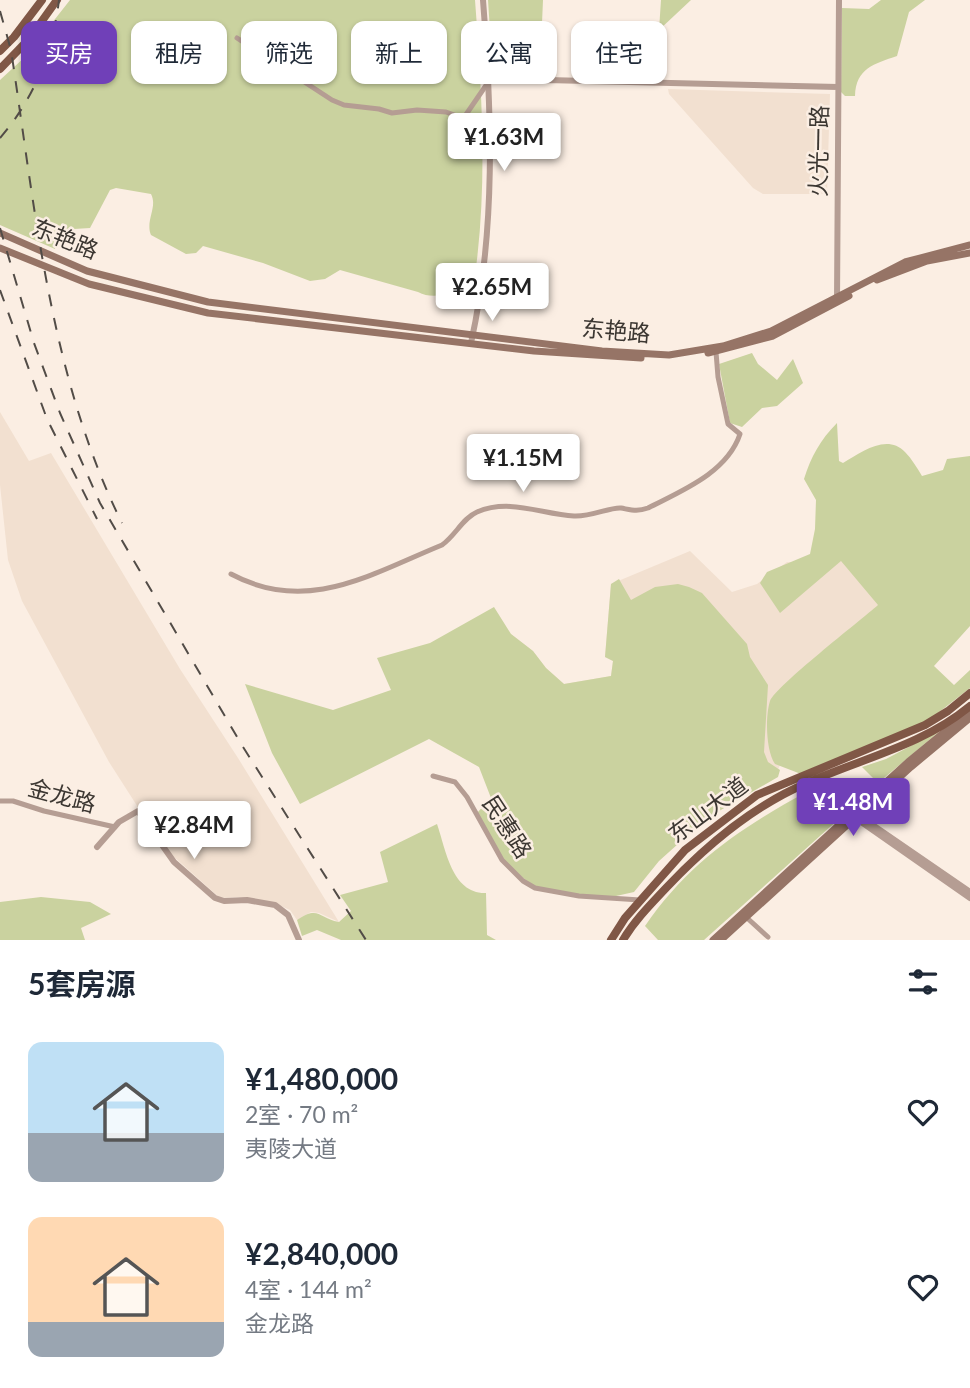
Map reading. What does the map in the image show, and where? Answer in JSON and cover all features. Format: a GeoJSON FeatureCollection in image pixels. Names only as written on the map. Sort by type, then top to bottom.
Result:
{"type":"FeatureCollection","features":[{"type":"Feature","properties":{"kind":"main road"},"geometry":{"type":"LineString","coordinates":[[0,51],[14,37],[41,0]]}},
{"type":"Feature","properties":{"kind":"main road"},"geometry":{"type":"LineString","coordinates":[[0,69],[29,39],[57,0]]}},
{"type":"Feature","properties":{"kind":"main road","name":"东艳路"},"geometry":{"type":"LineString","coordinates":[[0,233],[88,271],[208,302],[599,357],[671,359],[716,352],[772,336],[905,262],[970,245]]}},
{"type":"Feature","properties":{"kind":"main road","name":"东艳路"},"geometry":{"type":"LineString","coordinates":[[0,248],[89,284],[208,313],[669,355],[723,346],[771,331],[877,280],[927,261],[970,253]]}},
{"type":"Feature","properties":{"kind":"main road","name":"东山大道"},"geometry":{"type":"LineString","coordinates":[[623,940],[633,923],[701,854],[731,828],[803,779],[925,725],[948,711],[970,692]]}},
{"type":"Feature","properties":{"kind":"main road","name":"东山大道"},"geometry":{"type":"LineString","coordinates":[[611,940],[625,918],[685,850],[757,795],[932,733],[970,706]]}},
{"type":"Feature","properties":{"kind":"main road"},"geometry":{"type":"LineString","coordinates":[[713,940],[970,711]]}},
{"type":"Feature","properties":{"kind":"main road"},"geometry":{"type":"LineString","coordinates":[[721,940],[854,814],[970,718]]}},
{"type":"Feature","properties":{"kind":"street"},"geometry":{"type":"LineString","coordinates":[[483,0],[485,21]]}},
{"type":"Feature","properties":{"kind":"street","name":"火光一路"},"geometry":{"type":"LineString","coordinates":[[837,300],[839,0]]}},
{"type":"Feature","properties":{"kind":"street"},"geometry":{"type":"LineString","coordinates":[[237,38],[321,94],[344,105],[392,113],[417,110],[446,112],[460,117],[470,111],[487,84]]}},
{"type":"Feature","properties":{"kind":"street"},"geometry":{"type":"LineString","coordinates":[[557,80],[838,87]]}},
{"type":"Feature","properties":{"kind":"street"},"geometry":{"type":"LineString","coordinates":[[472,339],[485,257],[491,155],[489,84]]}},
{"type":"Feature","properties":{"kind":"street"},"geometry":{"type":"LineString","coordinates":[[231,574],[265,589],[334,589],[442,545],[468,517],[477,512],[513,506],[571,516],[592,516],[621,508],[638,511],[648,508],[705,478],[738,440],[740,434],[729,424],[718,377],[716,352]]}},
{"type":"Feature","properties":{"kind":"street","name":"民惠路"},"geometry":{"type":"LineString","coordinates":[[433,776],[455,782],[467,797],[502,860],[523,881],[535,888],[546,890],[640,900]]}},
{"type":"Feature","properties":{"kind":"street"},"geometry":{"type":"LineString","coordinates":[[803,779],[970,892]]}},
{"type":"Feature","properties":{"kind":"street","name":"金龙路"},"geometry":{"type":"LineString","coordinates":[[0,801],[13,801],[55,814],[115,827]]}},
{"type":"Feature","properties":{"kind":"street","name":"金龙路"},"geometry":{"type":"LineString","coordinates":[[97,847],[124,818],[138,811],[174,862],[215,898],[275,905],[288,915],[299,940]]}},
{"type":"Feature","properties":{"kind":"street"},"geometry":{"type":"LineString","coordinates":[[854,814],[970,898]]}},
{"type":"Feature","properties":{"kind":"street"},"geometry":{"type":"LineString","coordinates":[[746,917],[768,937]]}},
{"type":"Feature","properties":{"kind":"shaded area"},"geometry":{"type":"Polygon","coordinates":[[[668,89],[830,94],[827,194],[763,194],[753,188],[669,94],[668,89]]]}},
{"type":"Feature","properties":{"kind":"shaded area"},"geometry":{"type":"Polygon","coordinates":[[[0,412],[29,461],[51,453],[180,669],[339,922],[311,912],[297,920],[290,910],[272,902],[238,897],[220,898],[174,857],[141,812],[109,762],[22,601],[8,560],[0,485],[0,412]]]}},
{"type":"Feature","properties":{"kind":"shaded area"},"geometry":{"type":"Polygon","coordinates":[[[690,551],[732,592],[757,584],[787,562],[802,563],[825,552],[900,584],[792,737],[774,779],[695,740],[464,655],[511,634],[533,651],[546,668],[564,684],[611,676],[613,661],[605,657],[611,584],[690,551]]]}},
{"type":"Feature","properties":{"kind":"green space"},"geometry":{"type":"Polygon","coordinates":[[[70,0],[475,0],[476,21],[461,21],[461,84],[480,84],[481,106],[481,212],[474,282],[446,294],[432,296],[340,270],[325,279],[310,281],[263,263],[203,246],[196,253],[186,254],[151,235],[151,194],[116,188],[110,190],[90,228],[58,230],[55,249],[0,225],[0,80],[21,61],[21,84],[117,84],[117,21],[54,21],[70,0]]]}},
{"type":"Feature","properties":{"kind":"green space"},"geometry":{"type":"Polygon","coordinates":[[[488,0],[543,0],[542,21],[489,21],[488,0]]]}},
{"type":"Feature","properties":{"kind":"green space"},"geometry":{"type":"Polygon","coordinates":[[[661,0],[691,0],[667,22],[660,21],[661,0]]]}},
{"type":"Feature","properties":{"kind":"green space"},"geometry":{"type":"Polygon","coordinates":[[[881,0],[925,0],[909,12],[897,56],[868,68],[859,79],[855,96],[845,96],[841,92],[842,8],[869,9],[881,0]]]}},
{"type":"Feature","properties":{"kind":"green space"},"geometry":{"type":"Polygon","coordinates":[[[752,353],[758,364],[777,380],[793,359],[803,383],[777,406],[762,408],[742,427],[730,423],[719,364],[752,353]]]}},
{"type":"Feature","properties":{"kind":"green space"},"geometry":{"type":"Polygon","coordinates":[[[837,423],[839,461],[843,463],[874,446],[890,444],[905,452],[922,476],[943,470],[947,459],[970,456],[970,626],[934,666],[954,685],[970,670],[970,688],[925,723],[801,774],[775,764],[772,758],[767,734],[770,701],[802,668],[878,605],[841,561],[780,613],[760,583],[767,572],[810,554],[815,529],[816,500],[804,479],[817,449],[837,423]]]}},
{"type":"Feature","properties":{"kind":"green space"},"geometry":{"type":"Polygon","coordinates":[[[619,579],[631,600],[655,587],[678,584],[702,593],[747,644],[750,657],[768,685],[764,752],[768,762],[780,770],[778,777],[707,818],[659,861],[634,892],[607,898],[535,888],[502,860],[476,814],[491,798],[479,767],[429,739],[300,804],[272,753],[245,684],[333,710],[391,690],[377,658],[430,643],[494,607],[511,634],[533,651],[546,668],[564,684],[611,676],[613,661],[605,657],[611,584],[619,579]]]}},
{"type":"Feature","properties":{"kind":"green space"},"geometry":{"type":"Polygon","coordinates":[[[941,730],[878,783],[862,767],[886,759],[941,730]]]}},
{"type":"Feature","properties":{"kind":"green space"},"geometry":{"type":"Polygon","coordinates":[[[808,791],[841,812],[840,818],[704,940],[658,940],[645,926],[680,883],[718,848],[808,791]]]}},
{"type":"Feature","properties":{"kind":"green space"},"geometry":{"type":"Polygon","coordinates":[[[437,824],[447,858],[458,878],[465,886],[486,893],[487,935],[496,940],[341,940],[317,930],[302,936],[297,920],[314,913],[339,922],[351,911],[340,895],[388,882],[380,852],[437,824]]]}},
{"type":"Feature","properties":{"kind":"green space"},"geometry":{"type":"Polygon","coordinates":[[[41,897],[90,902],[111,914],[81,928],[85,940],[0,940],[0,902],[41,897]]]}},
{"type":"Feature","properties":{"kind":"railway"},"geometry":{"type":"LineString","coordinates":[[0,138],[23,107],[40,74],[52,38],[59,0]]}},
{"type":"Feature","properties":{"kind":"railway"},"geometry":{"type":"LineString","coordinates":[[0,11],[11,50],[48,291],[62,351],[98,468],[122,523]]}},
{"type":"Feature","properties":{"kind":"railway"},"geometry":{"type":"LineString","coordinates":[[0,228],[34,343],[60,413],[100,503],[243,747],[366,940]]}},
{"type":"Feature","properties":{"kind":"railway"},"geometry":{"type":"LineString","coordinates":[[0,290],[47,419],[97,519]]}}]}
